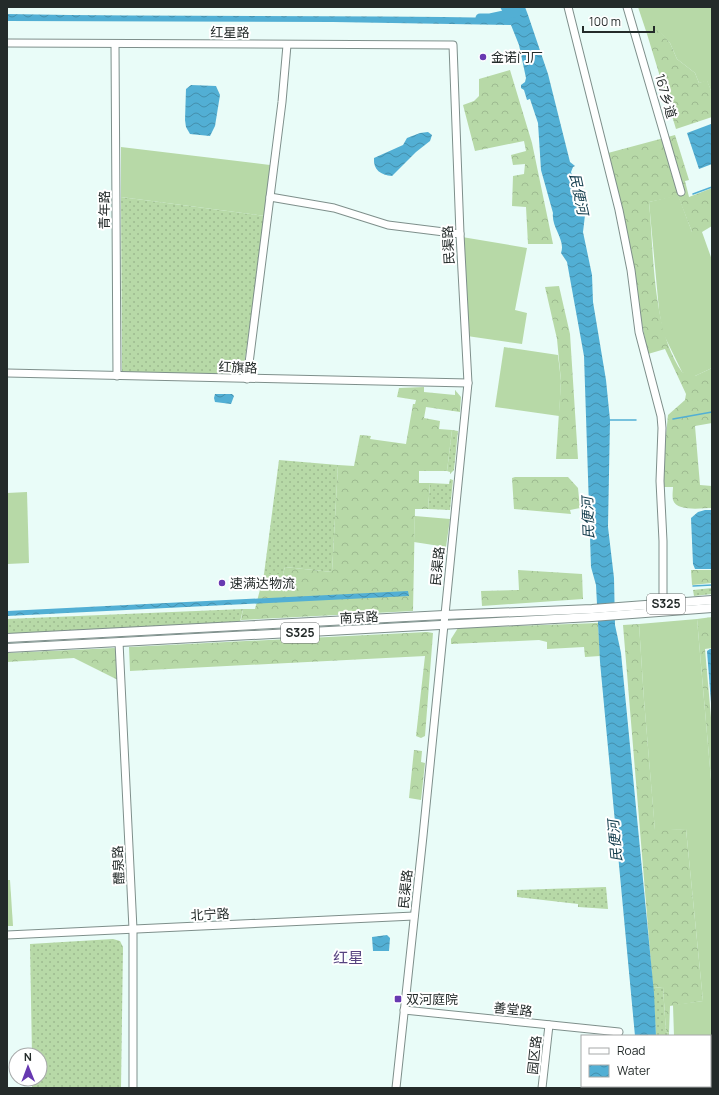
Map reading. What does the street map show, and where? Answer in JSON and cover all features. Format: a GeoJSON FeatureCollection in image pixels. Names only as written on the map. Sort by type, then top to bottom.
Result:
{"type":"FeatureCollection","features":[{"type":"Feature","properties":{"kind":"main road","name":"南京路"},"geometry":{"type":"LineString","coordinates":[[621,611],[663,604],[712,600]]}},
{"type":"Feature","properties":{"kind":"main road","name":"南京路"},"geometry":{"type":"LineString","coordinates":[[7,648],[444,625],[621,611],[712,608]]}},
{"type":"Feature","properties":{"kind":"main road","name":"南京路"},"geometry":{"type":"LineString","coordinates":[[7,638],[444,615],[592,613]]}},
{"type":"Feature","properties":{"kind":"street"},"geometry":{"type":"LineString","coordinates":[[568,7],[619,210],[631,270],[639,332],[662,428],[660,481],[663,541],[663,604]]}},
{"type":"Feature","properties":{"kind":"street","name":"167乡道"},"geometry":{"type":"LineString","coordinates":[[627,7],[681,192]]}},
{"type":"Feature","properties":{"kind":"street","name":"红星路"},"geometry":{"type":"LineString","coordinates":[[7,43],[453,45]]}},
{"type":"Feature","properties":{"kind":"street","name":"青年路"},"geometry":{"type":"LineString","coordinates":[[115,44],[117,376]]}},
{"type":"Feature","properties":{"kind":"street"},"geometry":{"type":"LineString","coordinates":[[247,379],[287,45]]}},
{"type":"Feature","properties":{"kind":"street","name":"民渠路"},"geometry":{"type":"LineString","coordinates":[[396,1088],[468,383],[460,234],[453,45]]}},
{"type":"Feature","properties":{"kind":"street"},"geometry":{"type":"LineString","coordinates":[[270,197],[334,208],[388,225],[460,234]]}},
{"type":"Feature","properties":{"kind":"street","name":"红旗路"},"geometry":{"type":"LineString","coordinates":[[7,373],[468,383]]}},
{"type":"Feature","properties":{"kind":"street","name":"醴泉路"},"geometry":{"type":"LineString","coordinates":[[119,642],[133,929],[133,1088]]}},
{"type":"Feature","properties":{"kind":"street","name":"北宁路"},"geometry":{"type":"LineString","coordinates":[[7,935],[414,916]]}},
{"type":"Feature","properties":{"kind":"street","name":"善堂路"},"geometry":{"type":"LineString","coordinates":[[404,1010],[619,1032]]}},
{"type":"Feature","properties":{"kind":"street","name":"园区路"},"geometry":{"type":"LineString","coordinates":[[542,1088],[549,1025]]}},
{"type":"Feature","properties":{"kind":"green space"},"geometry":{"type":"Polygon","coordinates":[[[638,7],[712,7],[712,93],[707,81],[699,83],[695,73],[677,59],[670,43],[658,30],[647,34],[638,7]]]}},
{"type":"Feature","properties":{"kind":"green space"},"geometry":{"type":"Polygon","coordinates":[[[658,29],[670,43],[677,59],[695,73],[699,83],[707,80],[712,93],[712,117],[676,129],[647,34],[658,29]]]}},
{"type":"Feature","properties":{"kind":"green space"},"geometry":{"type":"Polygon","coordinates":[[[510,70],[532,143],[553,244],[528,244],[526,207],[512,206],[513,176],[524,174],[525,164],[513,165],[511,155],[526,151],[524,141],[475,151],[463,105],[474,101],[479,96],[479,79],[510,70]]]}},
{"type":"Feature","properties":{"kind":"green space"},"geometry":{"type":"Polygon","coordinates":[[[675,135],[689,180],[685,181],[689,197],[712,188],[712,226],[702,232],[692,232],[678,196],[649,202],[656,290],[665,335],[672,354],[682,372],[695,376],[712,368],[712,423],[695,426],[700,485],[712,486],[712,508],[684,508],[679,506],[675,504],[673,500],[673,487],[664,487],[663,465],[668,415],[685,400],[686,394],[665,349],[648,354],[608,153],[675,135]]]}},
{"type":"Feature","properties":{"kind":"green space"},"geometry":{"type":"Polygon","coordinates":[[[121,147],[270,165],[265,216],[121,197],[121,147]]]}},
{"type":"Feature","properties":{"kind":"green space"},"geometry":{"type":"Polygon","coordinates":[[[678,195],[692,232],[702,232],[712,260],[712,368],[695,376],[689,376],[682,372],[663,333],[659,310],[649,202],[678,195]]]}},
{"type":"Feature","properties":{"kind":"green space"},"geometry":{"type":"Polygon","coordinates":[[[121,197],[265,216],[243,374],[122,372],[121,197]]]}},
{"type":"Feature","properties":{"kind":"green space"},"geometry":{"type":"Polygon","coordinates":[[[462,237],[527,248],[515,310],[527,313],[522,344],[467,336],[462,237]]]}},
{"type":"Feature","properties":{"kind":"green space"},"geometry":{"type":"Polygon","coordinates":[[[559,286],[570,334],[578,459],[556,459],[561,381],[557,339],[545,287],[559,286]]]}},
{"type":"Feature","properties":{"kind":"green space"},"geometry":{"type":"Polygon","coordinates":[[[504,347],[558,355],[561,381],[559,416],[495,407],[504,347]]]}},
{"type":"Feature","properties":{"kind":"green space"},"geometry":{"type":"Polygon","coordinates":[[[424,387],[424,392],[455,395],[455,390],[461,397],[460,412],[426,407],[424,418],[440,421],[439,429],[452,430],[447,471],[419,471],[419,483],[430,483],[428,509],[415,509],[413,611],[241,620],[243,609],[255,609],[264,574],[283,574],[285,567],[332,572],[338,465],[354,466],[360,435],[371,436],[370,439],[406,444],[413,404],[415,404],[416,400],[397,397],[399,388],[424,387]]]}},
{"type":"Feature","properties":{"kind":"green space"},"geometry":{"type":"Polygon","coordinates":[[[452,430],[458,431],[454,470],[450,474],[450,472],[447,471],[452,430]]]}},
{"type":"Feature","properties":{"kind":"green space"},"geometry":{"type":"Polygon","coordinates":[[[279,460],[338,465],[332,572],[285,567],[283,574],[264,574],[279,460]]]}},
{"type":"Feature","properties":{"kind":"green space"},"geometry":{"type":"Polygon","coordinates":[[[568,477],[578,488],[580,508],[570,510],[571,514],[514,509],[512,478],[568,477]]]}},
{"type":"Feature","properties":{"kind":"green space"},"geometry":{"type":"Polygon","coordinates":[[[450,479],[453,480],[450,510],[428,509],[430,483],[449,484],[450,479]]]}},
{"type":"Feature","properties":{"kind":"green space"},"geometry":{"type":"Polygon","coordinates":[[[27,492],[29,563],[7,564],[7,493],[27,492]]]}},
{"type":"Feature","properties":{"kind":"green space"},"geometry":{"type":"Polygon","coordinates":[[[415,516],[450,519],[446,547],[414,542],[415,516]]]}},
{"type":"Feature","properties":{"kind":"green space"},"geometry":{"type":"Polygon","coordinates":[[[518,570],[582,574],[583,599],[482,606],[481,591],[519,590],[518,570]]]}},
{"type":"Feature","properties":{"kind":"green space"},"geometry":{"type":"Polygon","coordinates":[[[691,570],[712,570],[712,583],[692,585],[691,570]]]}},
{"type":"Feature","properties":{"kind":"green space"},"geometry":{"type":"Polygon","coordinates":[[[712,588],[712,594],[694,596],[693,590],[712,588]]]}},
{"type":"Feature","properties":{"kind":"green space"},"geometry":{"type":"Polygon","coordinates":[[[243,609],[240,622],[7,634],[7,619],[243,609]]]}},
{"type":"Feature","properties":{"kind":"green space"},"geometry":{"type":"Polygon","coordinates":[[[712,617],[712,648],[705,649],[712,729],[712,791],[697,619],[712,617]]]}},
{"type":"Feature","properties":{"kind":"green space"},"geometry":{"type":"Polygon","coordinates":[[[697,619],[712,791],[712,1088],[677,1088],[711,1087],[711,1035],[674,1035],[673,1005],[703,1001],[686,829],[655,831],[639,624],[697,619]]]}},
{"type":"Feature","properties":{"kind":"green space"},"geometry":{"type":"Polygon","coordinates":[[[598,623],[600,656],[585,657],[584,647],[547,649],[547,642],[539,640],[451,644],[451,639],[458,628],[598,623]]]}},
{"type":"Feature","properties":{"kind":"green space"},"geometry":{"type":"Polygon","coordinates":[[[639,624],[655,830],[686,829],[703,1001],[670,1006],[669,1033],[666,1032],[663,987],[653,988],[623,625],[639,624]]]}},
{"type":"Feature","properties":{"kind":"green space"},"geometry":{"type":"Polygon","coordinates":[[[427,632],[433,633],[425,736],[421,738],[416,736],[425,656],[130,671],[129,647],[427,632]]]}},
{"type":"Feature","properties":{"kind":"green space"},"geometry":{"type":"Polygon","coordinates":[[[117,649],[118,680],[74,658],[7,662],[7,653],[117,649]]]}},
{"type":"Feature","properties":{"kind":"green space"},"geometry":{"type":"Polygon","coordinates":[[[414,750],[422,751],[421,762],[425,763],[421,800],[409,798],[414,750]]]}},
{"type":"Feature","properties":{"kind":"green space"},"geometry":{"type":"Polygon","coordinates":[[[7,880],[10,880],[13,926],[7,926],[7,880]]]}},
{"type":"Feature","properties":{"kind":"green space"},"geometry":{"type":"Polygon","coordinates":[[[606,887],[608,909],[578,907],[578,904],[517,897],[517,890],[606,887]]]}},
{"type":"Feature","properties":{"kind":"green space"},"geometry":{"type":"Polygon","coordinates":[[[113,939],[120,941],[123,947],[121,1088],[32,1088],[48,1087],[48,1047],[32,1047],[30,944],[113,939]]]}},
{"type":"Feature","properties":{"kind":"green space"},"geometry":{"type":"Polygon","coordinates":[[[663,987],[666,1032],[669,1033],[669,1035],[656,1035],[653,988],[663,987]]]}},
{"type":"Feature","properties":{"kind":"water"},"geometry":{"type":"Polygon","coordinates":[[[500,7],[525,7],[548,74],[570,162],[575,166],[571,172],[585,215],[583,232],[592,275],[593,302],[606,380],[610,420],[608,527],[614,578],[615,625],[621,653],[654,993],[656,1035],[635,1035],[600,662],[596,585],[591,567],[584,356],[567,262],[561,253],[562,243],[554,223],[553,213],[541,170],[538,123],[530,99],[527,100],[524,90],[521,88],[521,85],[525,82],[526,78],[519,45],[511,25],[333,22],[7,21],[7,14],[506,18],[500,7]]]}},
{"type":"Feature","properties":{"kind":"water"},"geometry":{"type":"Polygon","coordinates":[[[191,85],[216,86],[220,95],[215,126],[210,136],[190,134],[186,127],[186,89],[191,85]]]}},
{"type":"Feature","properties":{"kind":"water"},"geometry":{"type":"Polygon","coordinates":[[[711,124],[712,164],[699,169],[687,133],[711,124]]]}},
{"type":"Feature","properties":{"kind":"water"},"geometry":{"type":"Polygon","coordinates":[[[428,132],[432,135],[430,141],[416,152],[392,176],[381,173],[376,169],[374,158],[403,145],[407,138],[420,133],[428,132]]]}},
{"type":"Feature","properties":{"kind":"water"},"geometry":{"type":"Polygon","coordinates":[[[215,394],[232,394],[234,396],[231,404],[215,402],[215,394]]]}},
{"type":"Feature","properties":{"kind":"water"},"geometry":{"type":"Polygon","coordinates":[[[712,510],[712,569],[695,569],[693,564],[691,518],[698,512],[712,510]]]}},
{"type":"Feature","properties":{"kind":"water"},"geometry":{"type":"Polygon","coordinates":[[[408,591],[409,596],[7,616],[7,611],[408,591]]]}},
{"type":"Feature","properties":{"kind":"water"},"geometry":{"type":"Polygon","coordinates":[[[712,649],[712,716],[707,651],[712,649]]]}},
{"type":"Feature","properties":{"kind":"water"},"geometry":{"type":"Polygon","coordinates":[[[387,935],[390,938],[389,951],[373,951],[372,937],[387,935]]]}},
{"type":"Feature","properties":{"kind":"waterway"},"geometry":{"type":"LineString","coordinates":[[480,18],[490,18],[517,12]]}},
{"type":"Feature","properties":{"kind":"waterway"},"geometry":{"type":"LineString","coordinates":[[693,194],[712,187]]}},
{"type":"Feature","properties":{"kind":"waterway"},"geometry":{"type":"LineString","coordinates":[[673,419],[712,412]]}},
{"type":"Feature","properties":{"kind":"waterway"},"geometry":{"type":"LineString","coordinates":[[608,420],[636,420]]}},
{"type":"Feature","properties":{"kind":"waterway"},"geometry":{"type":"LineString","coordinates":[[693,586],[712,585]]}},
{"type":"Feature","properties":{"kind":"place","name":"金诺门厂"},"geometry":{"type":"Point","coordinates":[483,57]}},
{"type":"Feature","properties":{"kind":"place","name":"速满达物流"},"geometry":{"type":"Point","coordinates":[222,583]}},
{"type":"Feature","properties":{"kind":"place","name":"双河庭院"},"geometry":{"type":"Point","coordinates":[398,999]}},
{"type":"Feature","properties":{"kind":"district","name":"红星"},"geometry":{"type":"Point","coordinates":[348,958]}},
{"type":"Feature","properties":{"kind":"water label","name":"民便河"},"geometry":{"type":"Point","coordinates":[579,194]}},
{"type":"Feature","properties":{"kind":"water label","name":"民便河"},"geometry":{"type":"Point","coordinates":[588,518]}},
{"type":"Feature","properties":{"kind":"water label","name":"民便河"},"geometry":{"type":"Point","coordinates":[615,841]}}]}
